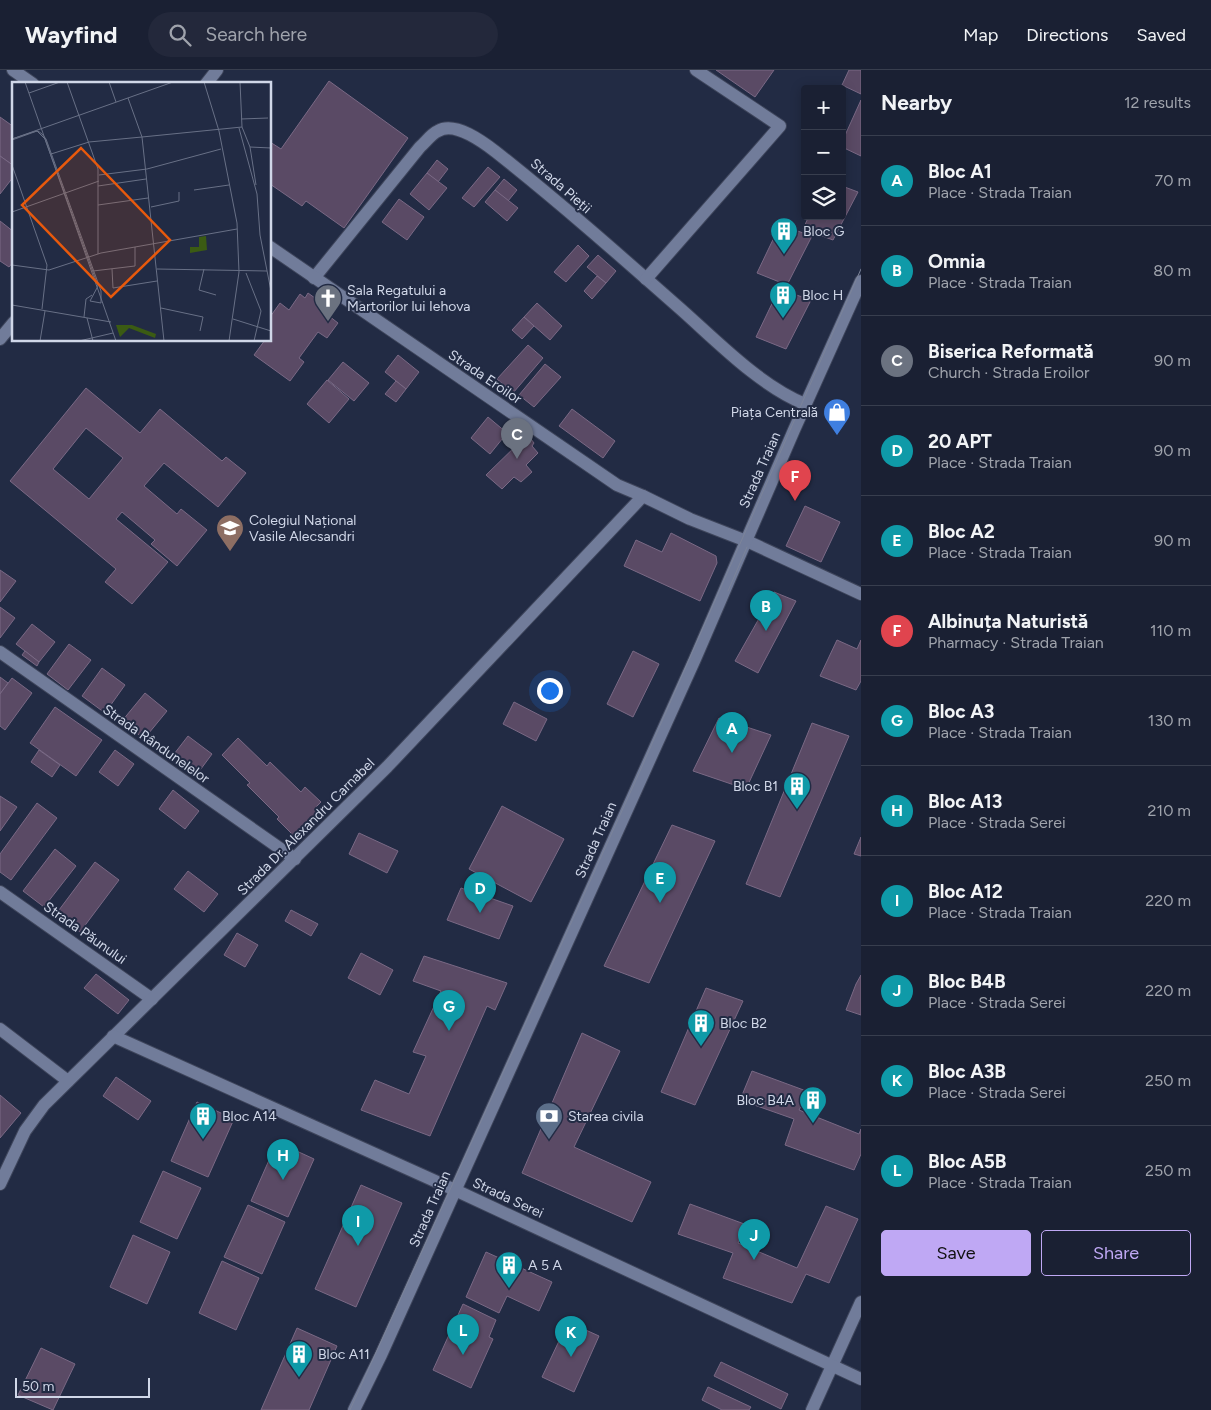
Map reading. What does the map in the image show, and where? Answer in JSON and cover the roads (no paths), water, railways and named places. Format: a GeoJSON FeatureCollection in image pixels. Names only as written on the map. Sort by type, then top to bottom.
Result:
{"type":"FeatureCollection","features":[{"type":"Feature","properties":{"kind":"street"},"geometry":{"type":"LineString","coordinates":[[13,70],[30,82]]}},
{"type":"Feature","properties":{"kind":"street"},"geometry":{"type":"LineString","coordinates":[[208,82],[217,70]]}},
{"type":"Feature","properties":{"kind":"street"},"geometry":{"type":"LineString","coordinates":[[646,279],[780,126],[696,70]]}},
{"type":"Feature","properties":{"kind":"street","name":"Strada Pieții"},"geometry":{"type":"LineString","coordinates":[[314,278],[420,147],[439,130],[447,128],[468,134],[484,142],[646,279],[731,355],[777,390],[805,404]]}},
{"type":"Feature","properties":{"kind":"street","name":"Strada Eroilor"},"geometry":{"type":"LineString","coordinates":[[271,248],[617,485],[690,519],[746,540],[861,594]]}},
{"type":"Feature","properties":{"kind":"street","name":"Strada Traian"},"geometry":{"type":"LineString","coordinates":[[354,1410],[695,659],[805,404],[861,281]]}},
{"type":"Feature","properties":{"kind":"street"},"geometry":{"type":"LineString","coordinates":[[0,339],[12,324]]}},
{"type":"Feature","properties":{"kind":"street","name":"Strada Dr. Alexandru Carnabel"},"geometry":{"type":"LineString","coordinates":[[0,1184],[25,1131],[44,1105],[295,860],[387,767],[643,496]]}},
{"type":"Feature","properties":{"kind":"street","name":"Strada Rândunelelor"},"geometry":{"type":"LineString","coordinates":[[0,652],[295,860]]}},
{"type":"Feature","properties":{"kind":"street","name":"Strada Păunului"},"geometry":{"type":"LineString","coordinates":[[0,892],[152,1000]]}},
{"type":"Feature","properties":{"kind":"street"},"geometry":{"type":"LineString","coordinates":[[0,1029],[68,1081]]}},
{"type":"Feature","properties":{"kind":"street","name":"Strada Serei"},"geometry":{"type":"LineString","coordinates":[[113,1036],[455,1190],[861,1379]]}},
{"type":"Feature","properties":{"kind":"street"},"geometry":{"type":"LineString","coordinates":[[812,1410],[861,1302]]}},
{"type":"Feature","properties":{"kind":"tram line"},"geometry":{"type":"LineString","coordinates":[[350,1410],[640,771],[861,269]]}},
{"type":"Feature","properties":{"kind":"tram line"},"geometry":{"type":"LineString","coordinates":[[728,591],[747,547]]}},
{"type":"Feature","properties":{"kind":"place","name":"Bloc G"},"geometry":{"type":"Point","coordinates":[784,255]}},
{"type":"Feature","properties":{"kind":"place","name":"Bloc H"},"geometry":{"type":"Point","coordinates":[783,319]}},
{"type":"Feature","properties":{"kind":"place","name":"Sala Regatului a Martorilor lui Iehova"},"geometry":{"type":"Point","coordinates":[328,322]}},
{"type":"Feature","properties":{"kind":"place","name":"Piața Centrală"},"geometry":{"type":"Point","coordinates":[837,436]}},
{"type":"Feature","properties":{"kind":"place","name":"Biserica Reformată"},"geometry":{"type":"Point","coordinates":[517,459]}},
{"type":"Feature","properties":{"kind":"place","name":"Albinuța Naturistă"},"geometry":{"type":"Point","coordinates":[795,501]}},
{"type":"Feature","properties":{"kind":"place","name":"Colegiul Național Vasile Alecsandri"},"geometry":{"type":"Point","coordinates":[230,552]}},
{"type":"Feature","properties":{"kind":"place","name":"Omnia"},"geometry":{"type":"Point","coordinates":[766,631]}},
{"type":"Feature","properties":{"kind":"place","name":"Bloc A1"},"geometry":{"type":"Point","coordinates":[732,753]}},
{"type":"Feature","properties":{"kind":"place","name":"Bloc B1"},"geometry":{"type":"Point","coordinates":[797,810]}},
{"type":"Feature","properties":{"kind":"place","name":"Bloc A2"},"geometry":{"type":"Point","coordinates":[660,903]}},
{"type":"Feature","properties":{"kind":"place","name":"20 APT"},"geometry":{"type":"Point","coordinates":[480,913]}},
{"type":"Feature","properties":{"kind":"place","name":"Bloc A3"},"geometry":{"type":"Point","coordinates":[449,1031]}},
{"type":"Feature","properties":{"kind":"place","name":"Bloc B2"},"geometry":{"type":"Point","coordinates":[701,1047]}},
{"type":"Feature","properties":{"kind":"place","name":"Bloc B4A"},"geometry":{"type":"Point","coordinates":[813,1124]}},
{"type":"Feature","properties":{"kind":"place","name":"Bloc A14"},"geometry":{"type":"Point","coordinates":[203,1140]}},
{"type":"Feature","properties":{"kind":"place","name":"Starea civila"},"geometry":{"type":"Point","coordinates":[549,1140]}},
{"type":"Feature","properties":{"kind":"place","name":"Bloc A13"},"geometry":{"type":"Point","coordinates":[283,1180]}},
{"type":"Feature","properties":{"kind":"place","name":"Bloc A12"},"geometry":{"type":"Point","coordinates":[358,1246]}},
{"type":"Feature","properties":{"kind":"place","name":"Bloc B4B"},"geometry":{"type":"Point","coordinates":[754,1260]}},
{"type":"Feature","properties":{"kind":"place","name":"A 5 A"},"geometry":{"type":"Point","coordinates":[509,1289]}},
{"type":"Feature","properties":{"kind":"place","name":"Bloc A5B"},"geometry":{"type":"Point","coordinates":[463,1355]}},
{"type":"Feature","properties":{"kind":"place","name":"Bloc A3B"},"geometry":{"type":"Point","coordinates":[571,1357]}},
{"type":"Feature","properties":{"kind":"place","name":"Bloc A11"},"geometry":{"type":"Point","coordinates":[299,1378]}}]}
